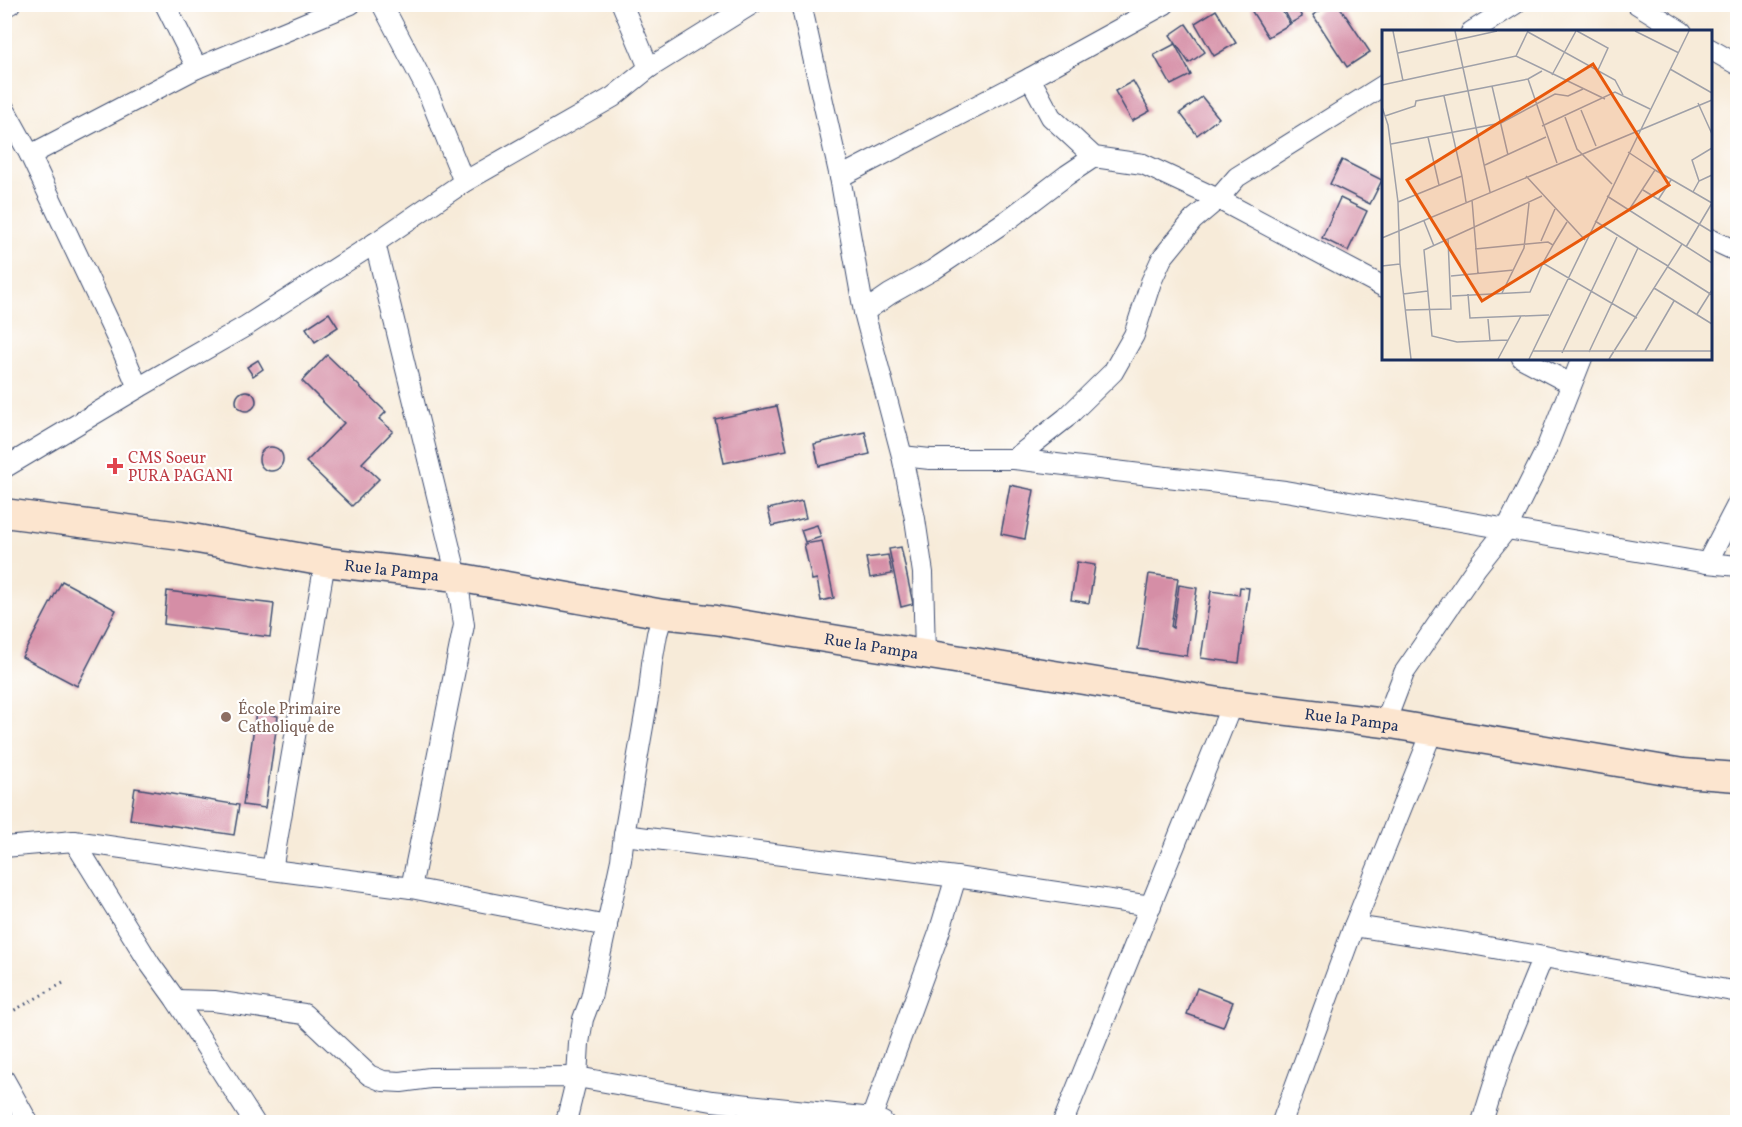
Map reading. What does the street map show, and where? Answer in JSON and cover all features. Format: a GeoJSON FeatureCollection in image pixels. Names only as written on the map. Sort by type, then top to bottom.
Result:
{"type":"FeatureCollection","features":[{"type":"Feature","properties":{"kind":"street"},"geometry":{"type":"LineString","coordinates":[[4,7],[10,4]]}},
{"type":"Feature","properties":{"kind":"street"},"geometry":{"type":"LineString","coordinates":[[165,4],[197,68]]}},
{"type":"Feature","properties":{"kind":"street"},"geometry":{"type":"LineString","coordinates":[[30,155],[197,68],[351,4]]}},
{"type":"Feature","properties":{"kind":"street"},"geometry":{"type":"LineString","coordinates":[[382,4],[427,90],[464,182]]}},
{"type":"Feature","properties":{"kind":"street"},"geometry":{"type":"LineString","coordinates":[[622,4],[649,68]]}},
{"type":"Feature","properties":{"kind":"street"},"geometry":{"type":"LineString","coordinates":[[4,468],[246,326],[375,243],[464,182],[613,98],[649,68],[752,4]]}},
{"type":"Feature","properties":{"kind":"street"},"geometry":{"type":"LineString","coordinates":[[801,4],[840,177],[864,312],[903,456],[923,573],[925,655]]}},
{"type":"Feature","properties":{"kind":"street"},"geometry":{"type":"LineString","coordinates":[[840,177],[1030,78],[1165,4]]}},
{"type":"Feature","properties":{"kind":"street"},"geometry":{"type":"LineString","coordinates":[[1474,30],[1515,4]]}},
{"type":"Feature","properties":{"kind":"street"},"geometry":{"type":"LineString","coordinates":[[1637,4],[1679,30]]}},
{"type":"Feature","properties":{"kind":"street"},"geometry":{"type":"LineString","coordinates":[[1712,50],[1737,65]]}},
{"type":"Feature","properties":{"kind":"street"},"geometry":{"type":"LineString","coordinates":[[1030,78],[1051,117],[1094,157],[1143,164],[1218,199],[1382,286]]}},
{"type":"Feature","properties":{"kind":"street"},"geometry":{"type":"LineString","coordinates":[[1014,459],[1066,418],[1113,372],[1134,335],[1151,282],[1162,258],[1192,220],[1218,199],[1237,177],[1382,86]]}},
{"type":"Feature","properties":{"kind":"street"},"geometry":{"type":"LineString","coordinates":[[4,108],[30,155],[138,388]]}},
{"type":"Feature","properties":{"kind":"street"},"geometry":{"type":"LineString","coordinates":[[864,312],[890,294],[933,270],[1094,157]]}},
{"type":"Feature","properties":{"kind":"street"},"geometry":{"type":"LineString","coordinates":[[1712,240],[1737,252]]}},
{"type":"Feature","properties":{"kind":"street"},"geometry":{"type":"LineString","coordinates":[[375,243],[457,577],[464,626],[411,888]]}},
{"type":"Feature","properties":{"kind":"street"},"geometry":{"type":"LineString","coordinates":[[1526,360],[1571,384]]}},
{"type":"Feature","properties":{"kind":"street"},"geometry":{"type":"LineString","coordinates":[[1385,723],[1404,673],[1476,568],[1506,530],[1545,452],[1581,360]]}},
{"type":"Feature","properties":{"kind":"street"},"geometry":{"type":"LineString","coordinates":[[903,456],[930,459],[1014,459],[1285,491],[1506,530],[1737,566]]}},
{"type":"Feature","properties":{"kind":"street"},"geometry":{"type":"LineString","coordinates":[[1707,563],[1737,503]]}},
{"type":"Feature","properties":{"kind":"street","name":"Rue la Pampa"},"geometry":{"type":"LineString","coordinates":[[4,513],[181,536],[325,562],[457,577],[663,614],[715,620],[1232,704],[1385,723],[1683,773],[1737,777]]}},
{"type":"Feature","properties":{"kind":"street"},"geometry":{"type":"LineString","coordinates":[[272,870],[325,562]]}},
{"type":"Feature","properties":{"kind":"street"},"geometry":{"type":"LineString","coordinates":[[566,1122],[577,1077],[579,1043],[584,1019],[591,998],[621,860],[640,751],[655,644],[663,614]]}},
{"type":"Feature","properties":{"kind":"street"},"geometry":{"type":"LineString","coordinates":[[1064,1122],[1232,704]]}},
{"type":"Feature","properties":{"kind":"street"},"geometry":{"type":"LineString","coordinates":[[1282,1122],[1354,926],[1432,732]]}},
{"type":"Feature","properties":{"kind":"street"},"geometry":{"type":"LineString","coordinates":[[624,836],[956,877],[1152,906]]}},
{"type":"Feature","properties":{"kind":"street"},"geometry":{"type":"LineString","coordinates":[[74,841],[150,964],[176,1000],[254,1122]]}},
{"type":"Feature","properties":{"kind":"street"},"geometry":{"type":"LineString","coordinates":[[4,847],[74,841],[411,888],[606,926]]}},
{"type":"Feature","properties":{"kind":"street"},"geometry":{"type":"LineString","coordinates":[[176,1000],[214,1001],[304,1014],[369,1075],[383,1081],[401,1082],[430,1078],[577,1077],[712,1101],[875,1121],[956,877]]}},
{"type":"Feature","properties":{"kind":"street"},"geometry":{"type":"LineString","coordinates":[[1354,926],[1737,992]]}},
{"type":"Feature","properties":{"kind":"street"},"geometry":{"type":"LineString","coordinates":[[1482,1122],[1504,1052],[1543,957]]}},
{"type":"Feature","properties":{"kind":"street"},"geometry":{"type":"LineString","coordinates":[[4,1079],[28,1122]]}},
{"type":"Feature","properties":{"kind":"path"},"geometry":{"type":"LineString","coordinates":[[4,1016],[65,982]]}},
{"type":"Feature","properties":{"kind":"building"},"geometry":{"type":"Polygon","coordinates":[[[1261,4],[1278,4],[1290,24],[1268,37],[1251,10],[1261,4]]]}},
{"type":"Feature","properties":{"kind":"building"},"geometry":{"type":"Polygon","coordinates":[[[1281,4],[1301,4],[1296,7],[1302,17],[1291,23],[1281,4]]]}},
{"type":"Feature","properties":{"kind":"building"},"geometry":{"type":"Polygon","coordinates":[[[1330,4],[1338,4],[1370,52],[1347,67],[1313,15],[1330,4]]]}},
{"type":"Feature","properties":{"kind":"building"},"geometry":{"type":"Polygon","coordinates":[[[1216,10],[1236,43],[1214,56],[1195,23],[1216,10]]]}},
{"type":"Feature","properties":{"kind":"building"},"geometry":{"type":"Polygon","coordinates":[[[1186,24],[1205,52],[1189,63],[1170,35],[1186,24]]]}},
{"type":"Feature","properties":{"kind":"building"},"geometry":{"type":"Polygon","coordinates":[[[1175,44],[1191,75],[1171,85],[1154,55],[1175,44]]]}},
{"type":"Feature","properties":{"kind":"building"},"geometry":{"type":"Polygon","coordinates":[[[1133,81],[1150,111],[1132,121],[1115,91],[1133,81]]]}},
{"type":"Feature","properties":{"kind":"building"},"geometry":{"type":"Polygon","coordinates":[[[1202,97],[1219,118],[1197,135],[1180,113],[1202,97]]]}},
{"type":"Feature","properties":{"kind":"building"},"geometry":{"type":"Polygon","coordinates":[[[1342,160],[1382,180],[1370,204],[1330,184],[1342,160]]]}},
{"type":"Feature","properties":{"kind":"building"},"geometry":{"type":"Polygon","coordinates":[[[1340,198],[1367,211],[1348,251],[1322,238],[1340,198]]]}},
{"type":"Feature","properties":{"kind":"building"},"geometry":{"type":"Polygon","coordinates":[[[329,313],[338,327],[315,342],[306,328],[329,313]]]}},
{"type":"Feature","properties":{"kind":"building"},"geometry":{"type":"Polygon","coordinates":[[[327,355],[386,412],[379,419],[393,431],[362,463],[379,479],[352,506],[306,462],[344,423],[302,381],[327,355]]]}},
{"type":"Feature","properties":{"kind":"building"},"geometry":{"type":"Polygon","coordinates":[[[258,360],[263,369],[253,376],[247,367],[258,360]]]}},
{"type":"Feature","properties":{"kind":"building"},"geometry":{"type":"Polygon","coordinates":[[[242,391],[250,391],[256,397],[256,405],[250,411],[242,411],[236,405],[236,397],[242,391]]]}},
{"type":"Feature","properties":{"kind":"building"},"geometry":{"type":"Polygon","coordinates":[[[777,406],[787,450],[724,463],[715,419],[777,406]]]}},
{"type":"Feature","properties":{"kind":"building"},"geometry":{"type":"Polygon","coordinates":[[[865,432],[870,454],[819,466],[814,444],[865,432]]]}},
{"type":"Feature","properties":{"kind":"building"},"geometry":{"type":"Polygon","coordinates":[[[271,447],[280,450],[283,459],[280,468],[271,471],[262,468],[259,459],[262,450],[271,447]]]}},
{"type":"Feature","properties":{"kind":"building"},"geometry":{"type":"Polygon","coordinates":[[[1010,485],[1034,490],[1025,539],[1001,534],[1010,485]]]}},
{"type":"Feature","properties":{"kind":"building"},"geometry":{"type":"Polygon","coordinates":[[[802,501],[806,518],[772,526],[768,509],[802,501]]]}},
{"type":"Feature","properties":{"kind":"building"},"geometry":{"type":"Polygon","coordinates":[[[817,525],[821,537],[805,542],[801,530],[817,525]]]}},
{"type":"Feature","properties":{"kind":"building"},"geometry":{"type":"Polygon","coordinates":[[[822,541],[834,598],[821,601],[817,579],[812,580],[804,544],[822,541]]]}},
{"type":"Feature","properties":{"kind":"building"},"geometry":{"type":"Polygon","coordinates":[[[901,547],[913,604],[901,607],[889,549],[901,547]]]}},
{"type":"Feature","properties":{"kind":"building"},"geometry":{"type":"Polygon","coordinates":[[[888,555],[892,574],[870,578],[866,558],[888,555]]]}},
{"type":"Feature","properties":{"kind":"building"},"geometry":{"type":"Polygon","coordinates":[[[1077,562],[1095,565],[1089,603],[1071,600],[1077,562]]]}},
{"type":"Feature","properties":{"kind":"building"},"geometry":{"type":"Polygon","coordinates":[[[1149,574],[1178,578],[1171,627],[1173,628],[1179,585],[1197,588],[1187,656],[1138,649],[1149,574]]]}},
{"type":"Feature","properties":{"kind":"building"},"geometry":{"type":"Polygon","coordinates":[[[62,581],[116,610],[77,686],[22,657],[62,581]]]}},
{"type":"Feature","properties":{"kind":"building"},"geometry":{"type":"Polygon","coordinates":[[[1240,587],[1249,588],[1239,663],[1201,658],[1211,591],[1239,595],[1240,587]]]}},
{"type":"Feature","properties":{"kind":"building"},"geometry":{"type":"Polygon","coordinates":[[[167,591],[274,604],[270,637],[164,624],[167,591]]]}},
{"type":"Feature","properties":{"kind":"building"},"geometry":{"type":"Polygon","coordinates":[[[256,712],[278,716],[265,808],[243,805],[256,712]]]}},
{"type":"Feature","properties":{"kind":"building"},"geometry":{"type":"Polygon","coordinates":[[[135,788],[239,805],[234,835],[130,819],[135,788]]]}},
{"type":"Feature","properties":{"kind":"building"},"geometry":{"type":"Polygon","coordinates":[[[1197,988],[1233,1002],[1223,1027],[1187,1014],[1197,988]]]}},
{"type":"Feature","properties":{"kind":"place","name":"CMS Soeur PURA PAGANI"},"geometry":{"type":"Point","coordinates":[115,466]}},
{"type":"Feature","properties":{"kind":"place","name":"École Primaire Catholique de"},"geometry":{"type":"Point","coordinates":[226,717]}}]}
